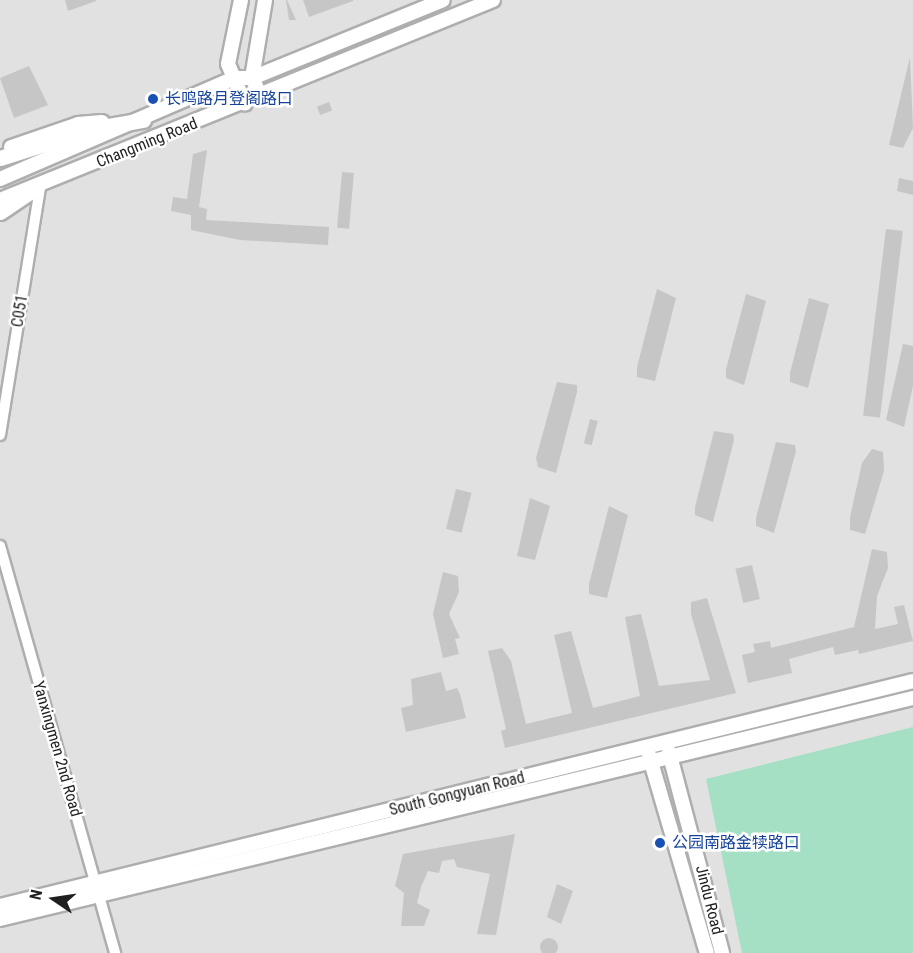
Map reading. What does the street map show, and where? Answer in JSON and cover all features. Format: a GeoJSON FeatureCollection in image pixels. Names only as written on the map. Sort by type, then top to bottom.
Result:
{"type":"FeatureCollection","features":[{"type":"Feature","properties":{"kind":"highway"},"geometry":{"type":"LineString","coordinates":[[0,158],[91,129],[143,120]]}},
{"type":"Feature","properties":{"kind":"highway"},"geometry":{"type":"LineString","coordinates":[[0,212],[37,188]]}},
{"type":"Feature","properties":{"kind":"main road"},"geometry":{"type":"LineString","coordinates":[[241,0],[228,64],[245,104]]}},
{"type":"Feature","properties":{"kind":"main road"},"geometry":{"type":"LineString","coordinates":[[261,97],[252,78],[265,0]]}},
{"type":"Feature","properties":{"kind":"main road","name":"Changming Road"},"geometry":{"type":"LineString","coordinates":[[0,179],[143,120],[234,78],[252,78],[443,0]]}},
{"type":"Feature","properties":{"kind":"main road","name":"Changming Road"},"geometry":{"type":"LineString","coordinates":[[0,200],[37,188],[245,104],[493,0]]}},
{"type":"Feature","properties":{"kind":"main road"},"geometry":{"type":"LineString","coordinates":[[0,151],[78,124],[143,120]]}},
{"type":"Feature","properties":{"kind":"main road","name":"South Gongyuan Road"},"geometry":{"type":"LineString","coordinates":[[0,919],[96,888],[913,681]]}},
{"type":"Feature","properties":{"kind":"main road","name":"South Gongyuan Road"},"geometry":{"type":"LineString","coordinates":[[0,906],[96,888],[651,764],[913,698]]}},
{"type":"Feature","properties":{"kind":"main road","name":"Jindu Road"},"geometry":{"type":"LineString","coordinates":[[666,743],[722,953]]}},
{"type":"Feature","properties":{"kind":"main road","name":"Jindu Road"},"geometry":{"type":"LineString","coordinates":[[647,747],[706,953]]}},
{"type":"Feature","properties":{"kind":"street","name":"C051"},"geometry":{"type":"LineString","coordinates":[[0,435],[37,188]]}},
{"type":"Feature","properties":{"kind":"street","name":"Yanxingmen 2nd Road"},"geometry":{"type":"LineString","coordinates":[[0,546],[115,953]]}},
{"type":"Feature","properties":{"kind":"green space"},"geometry":{"type":"Polygon","coordinates":[[[913,727],[913,953],[742,953],[706,779],[913,727]]]}},
{"type":"Feature","properties":{"kind":"building"},"geometry":{"type":"Polygon","coordinates":[[[65,0],[96,0],[96,1],[68,11],[65,0]]]}},
{"type":"Feature","properties":{"kind":"building"},"geometry":{"type":"Polygon","coordinates":[[[287,0],[296,20],[289,20],[287,0]]]}},
{"type":"Feature","properties":{"kind":"building"},"geometry":{"type":"Polygon","coordinates":[[[303,0],[353,0],[353,1],[309,17],[303,0]]]}},
{"type":"Feature","properties":{"kind":"building"},"geometry":{"type":"Polygon","coordinates":[[[910,57],[913,128],[903,148],[889,145],[910,57]]]}},
{"type":"Feature","properties":{"kind":"building"},"geometry":{"type":"Polygon","coordinates":[[[29,66],[48,105],[14,118],[0,78],[29,66]]]}},
{"type":"Feature","properties":{"kind":"building"},"geometry":{"type":"Polygon","coordinates":[[[329,102],[332,110],[320,115],[317,107],[329,102]]]}},
{"type":"Feature","properties":{"kind":"building"},"geometry":{"type":"Polygon","coordinates":[[[207,150],[199,207],[207,209],[206,220],[329,227],[328,245],[240,240],[191,230],[191,215],[171,211],[173,197],[187,199],[193,154],[207,150]]]}},
{"type":"Feature","properties":{"kind":"building"},"geometry":{"type":"Polygon","coordinates":[[[342,172],[354,173],[349,229],[337,228],[342,172]]]}},
{"type":"Feature","properties":{"kind":"building"},"geometry":{"type":"Polygon","coordinates":[[[899,178],[913,181],[913,195],[897,191],[899,178]]]}},
{"type":"Feature","properties":{"kind":"building"},"geometry":{"type":"Polygon","coordinates":[[[886,229],[903,231],[880,418],[863,416],[886,229]]]}},
{"type":"Feature","properties":{"kind":"building"},"geometry":{"type":"Polygon","coordinates":[[[657,289],[676,298],[655,381],[637,377],[637,367],[657,289]]]}},
{"type":"Feature","properties":{"kind":"building"},"geometry":{"type":"Polygon","coordinates":[[[746,294],[766,301],[744,385],[726,378],[726,369],[746,294]]]}},
{"type":"Feature","properties":{"kind":"building"},"geometry":{"type":"Polygon","coordinates":[[[809,298],[829,304],[808,388],[790,382],[790,373],[809,298]]]}},
{"type":"Feature","properties":{"kind":"building"},"geometry":{"type":"Polygon","coordinates":[[[903,344],[913,346],[913,386],[904,427],[886,420],[903,344]]]}},
{"type":"Feature","properties":{"kind":"building"},"geometry":{"type":"Polygon","coordinates":[[[557,382],[577,385],[577,392],[556,473],[538,467],[536,458],[557,382]]]}},
{"type":"Feature","properties":{"kind":"building"},"geometry":{"type":"Polygon","coordinates":[[[590,419],[598,421],[592,445],[584,443],[590,419]]]}},
{"type":"Feature","properties":{"kind":"building"},"geometry":{"type":"Polygon","coordinates":[[[714,431],[733,434],[734,440],[713,522],[695,515],[695,507],[714,431]]]}},
{"type":"Feature","properties":{"kind":"building"},"geometry":{"type":"Polygon","coordinates":[[[776,442],[795,445],[796,451],[774,533],[756,526],[756,518],[776,442]]]}},
{"type":"Feature","properties":{"kind":"building"},"geometry":{"type":"Polygon","coordinates":[[[872,449],[883,452],[884,471],[865,534],[850,530],[850,517],[862,463],[872,449]]]}},
{"type":"Feature","properties":{"kind":"building"},"geometry":{"type":"Polygon","coordinates":[[[456,489],[472,493],[462,533],[446,529],[456,489]]]}},
{"type":"Feature","properties":{"kind":"building"},"geometry":{"type":"Polygon","coordinates":[[[530,498],[550,506],[535,560],[517,556],[530,498]]]}},
{"type":"Feature","properties":{"kind":"building"},"geometry":{"type":"Polygon","coordinates":[[[609,506],[628,515],[607,598],[589,594],[589,584],[609,506]]]}},
{"type":"Feature","properties":{"kind":"building"},"geometry":{"type":"Polygon","coordinates":[[[872,549],[887,552],[888,568],[877,596],[875,629],[898,624],[894,607],[904,605],[913,641],[859,654],[858,650],[835,655],[833,647],[789,659],[792,673],[748,683],[742,655],[755,652],[753,644],[770,641],[771,648],[854,627],[872,549]]]}},
{"type":"Feature","properties":{"kind":"building"},"geometry":{"type":"Polygon","coordinates":[[[752,565],[760,599],[743,603],[735,569],[752,565]]]}},
{"type":"Feature","properties":{"kind":"building"},"geometry":{"type":"Polygon","coordinates":[[[443,572],[458,576],[459,592],[449,614],[460,638],[455,639],[459,654],[443,658],[433,614],[443,572]]]}},
{"type":"Feature","properties":{"kind":"building"},"geometry":{"type":"Polygon","coordinates":[[[707,598],[736,693],[505,748],[501,731],[506,729],[488,651],[502,648],[511,661],[526,724],[572,713],[554,635],[571,631],[593,708],[640,696],[625,617],[641,614],[659,686],[710,680],[691,614],[691,602],[707,598]]]}},
{"type":"Feature","properties":{"kind":"building"},"geometry":{"type":"Polygon","coordinates":[[[441,672],[446,691],[457,688],[466,718],[406,732],[401,708],[413,705],[411,679],[441,672]]]}},
{"type":"Feature","properties":{"kind":"building"},"geometry":{"type":"Polygon","coordinates":[[[515,834],[496,935],[477,934],[490,874],[457,867],[454,859],[442,861],[439,873],[428,871],[417,903],[430,910],[424,926],[401,926],[404,893],[395,886],[403,854],[515,834]]]}},
{"type":"Feature","properties":{"kind":"building"},"geometry":{"type":"Polygon","coordinates":[[[557,884],[573,891],[561,924],[547,917],[557,884]]]}},
{"type":"Feature","properties":{"kind":"building"},"geometry":{"type":"Polygon","coordinates":[[[549,938],[555,941],[558,947],[555,953],[549,956],[543,953],[540,947],[543,941],[549,938]]]}},
{"type":"Feature","properties":{"kind":"place","name":"长鸣路月登阁路口"},"geometry":{"type":"Point","coordinates":[153,99]}},
{"type":"Feature","properties":{"kind":"place","name":"公园南路金犊路口"},"geometry":{"type":"Point","coordinates":[660,843]}}]}
